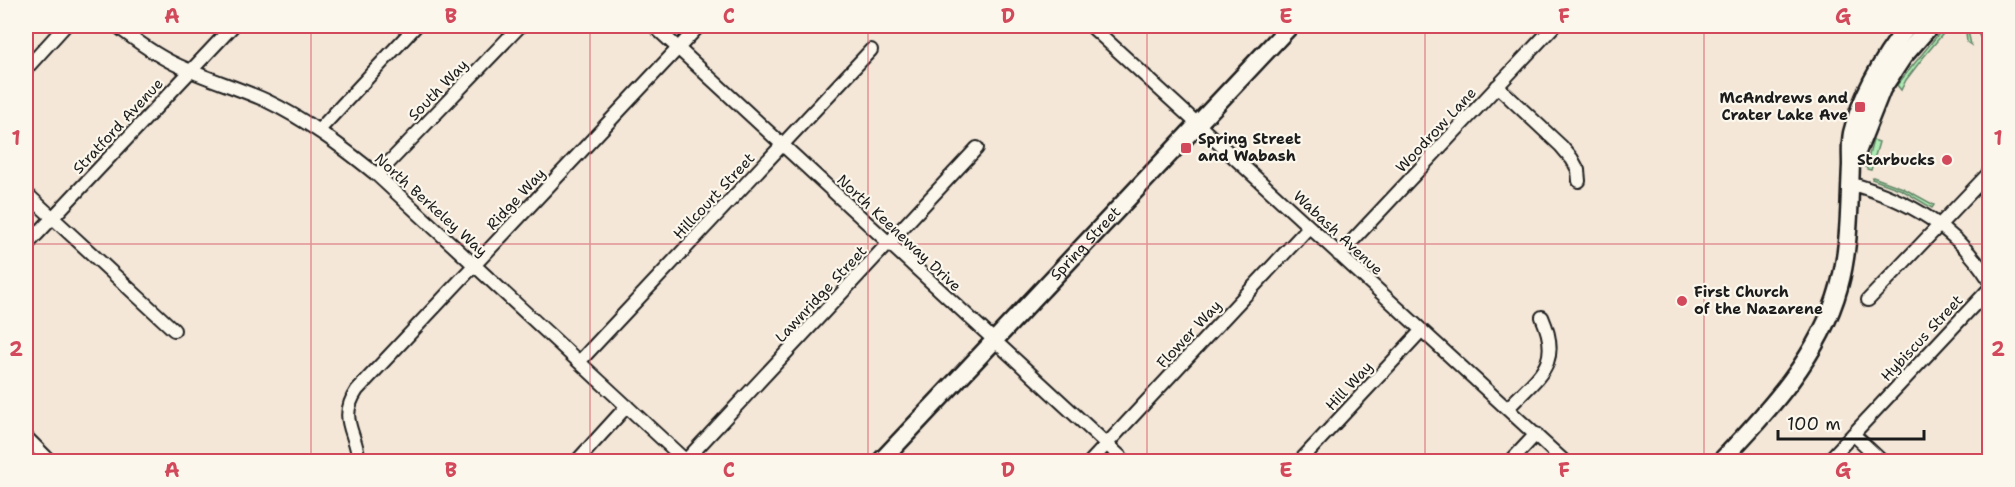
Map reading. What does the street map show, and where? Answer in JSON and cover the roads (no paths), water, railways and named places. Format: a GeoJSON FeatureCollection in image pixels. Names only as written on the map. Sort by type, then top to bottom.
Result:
{"type":"FeatureCollection","features":[{"type":"Feature","properties":{"kind":"main road","name":"Spring Street"},"geometry":{"type":"LineString","coordinates":[[880,462],[1290,26]]}},
{"type":"Feature","properties":{"kind":"main road"},"geometry":{"type":"LineString","coordinates":[[1720,462],[1793,378],[1820,336],[1831,310],[1844,266],[1847,245],[1851,135],[1860,107],[1882,60],[1908,26]]}},
{"type":"Feature","properties":{"kind":"main road"},"geometry":{"type":"LineString","coordinates":[[1851,166],[1882,89],[1903,57],[1929,26]]}},
{"type":"Feature","properties":{"kind":"main road"},"geometry":{"type":"LineString","coordinates":[[1986,26],[1989,35]]}},
{"type":"Feature","properties":{"kind":"street"},"geometry":{"type":"LineString","coordinates":[[26,69],[65,26]]}},
{"type":"Feature","properties":{"kind":"street","name":"North Berkeley Way"},"geometry":{"type":"LineString","coordinates":[[117,26],[152,51],[191,71],[263,99],[319,130],[377,175],[686,461]]}},
{"type":"Feature","properties":{"kind":"street","name":"Stratford Avenue"},"geometry":{"type":"LineString","coordinates":[[26,246],[233,26]]}},
{"type":"Feature","properties":{"kind":"street"},"geometry":{"type":"LineString","coordinates":[[319,130],[416,26]]}},
{"type":"Feature","properties":{"kind":"street","name":"South Way"},"geometry":{"type":"LineString","coordinates":[[377,175],[520,26]]}},
{"type":"Feature","properties":{"kind":"street","name":"North Keeneway Drive"},"geometry":{"type":"LineString","coordinates":[[654,26],[1126,462]]}},
{"type":"Feature","properties":{"kind":"street","name":"Ridge Way"},"geometry":{"type":"LineString","coordinates":[[359,462],[347,421],[350,401],[357,390],[699,26]]}},
{"type":"Feature","properties":{"kind":"street","name":"Wabash Avenue"},"geometry":{"type":"LineString","coordinates":[[1091,26],[1565,462]]}},
{"type":"Feature","properties":{"kind":"street","name":"Woodrow Lane"},"geometry":{"type":"LineString","coordinates":[[1339,255],[1554,26]]}},
{"type":"Feature","properties":{"kind":"street","name":"Hillcourt Street"},"geometry":{"type":"LineString","coordinates":[[579,362],[871,50]]}},
{"type":"Feature","properties":{"kind":"street"},"geometry":{"type":"LineString","coordinates":[[1497,86],[1561,146],[1578,170],[1579,181]]}},
{"type":"Feature","properties":{"kind":"street","name":"Lawnridge Street"},"geometry":{"type":"LineString","coordinates":[[686,461],[977,148]]}},
{"type":"Feature","properties":{"kind":"street"},"geometry":{"type":"LineString","coordinates":[[1868,300],[1989,172]]}},
{"type":"Feature","properties":{"kind":"street"},"geometry":{"type":"LineString","coordinates":[[1849,183],[1887,194],[1941,225],[1970,254],[1989,281]]}},
{"type":"Feature","properties":{"kind":"street"},"geometry":{"type":"LineString","coordinates":[[26,193],[51,219],[174,330]]}},
{"type":"Feature","properties":{"kind":"street","name":"Flower Way"},"geometry":{"type":"LineString","coordinates":[[1090,462],[1309,227]]}},
{"type":"Feature","properties":{"kind":"street","name":"Hybiscus Street"},"geometry":{"type":"LineString","coordinates":[[1827,462],[1989,288]]}},
{"type":"Feature","properties":{"kind":"street"},"geometry":{"type":"LineString","coordinates":[[1508,408],[1539,375],[1550,357],[1549,333],[1542,317]]}},
{"type":"Feature","properties":{"kind":"street","name":"Hill Way"},"geometry":{"type":"LineString","coordinates":[[1299,462],[1422,330]]}},
{"type":"Feature","properties":{"kind":"street"},"geometry":{"type":"LineString","coordinates":[[576,462],[627,406]]}},
{"type":"Feature","properties":{"kind":"street"},"geometry":{"type":"LineString","coordinates":[[1510,462],[1536,434]]}},
{"type":"Feature","properties":{"kind":"street"},"geometry":{"type":"LineString","coordinates":[[1853,434],[1883,462]]}},
{"type":"Feature","properties":{"kind":"street"},"geometry":{"type":"LineString","coordinates":[[26,437],[51,462]]}},
{"type":"Feature","properties":{"kind":"place","name":"McAndrews and Crater Lake Ave"},"geometry":{"type":"Point","coordinates":[1860,107]}},
{"type":"Feature","properties":{"kind":"place","name":"Spring Street and Wabash"},"geometry":{"type":"Point","coordinates":[1186,148]}},
{"type":"Feature","properties":{"kind":"place","name":"Starbucks"},"geometry":{"type":"Point","coordinates":[1947,160]}},
{"type":"Feature","properties":{"kind":"place","name":"First Church of the Nazarene"},"geometry":{"type":"Point","coordinates":[1682,301]}}]}
